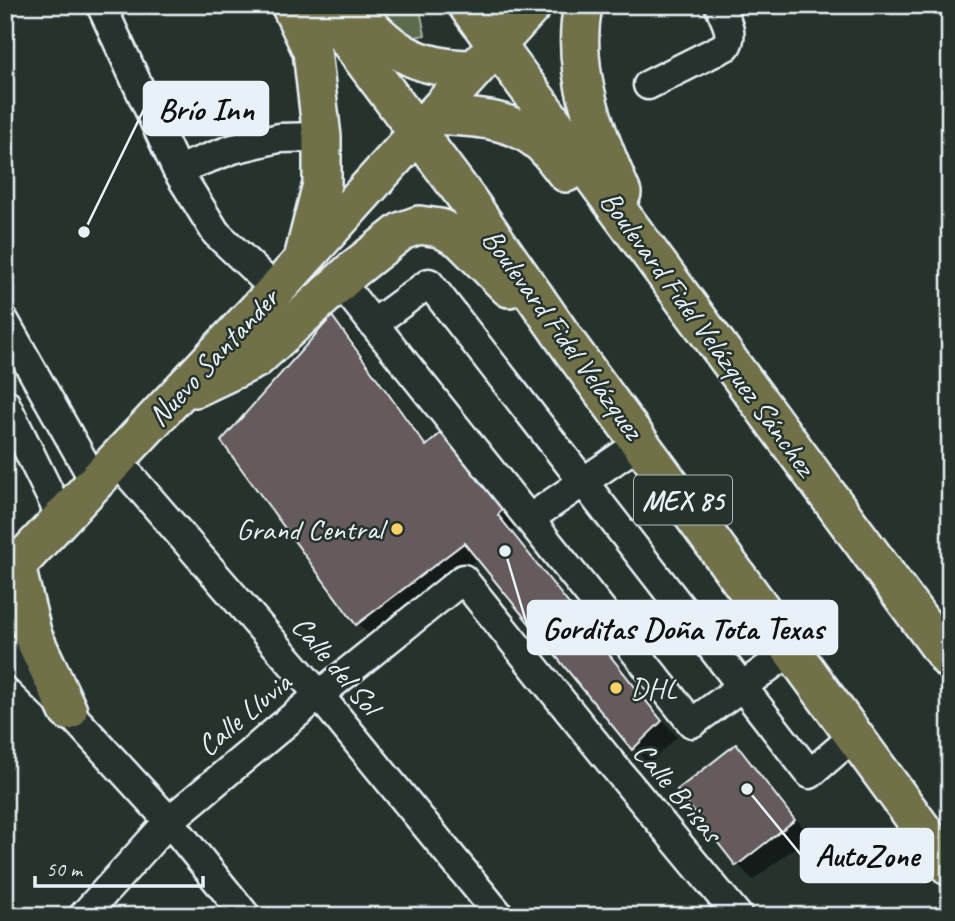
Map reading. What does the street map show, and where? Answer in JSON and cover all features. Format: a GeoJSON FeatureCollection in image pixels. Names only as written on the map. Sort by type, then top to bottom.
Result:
{"type":"FeatureCollection","features":[{"type":"Feature","properties":{"kind":"main road"},"geometry":{"type":"LineString","coordinates":[[290,5],[312,51],[322,137],[322,184],[302,261]]}},
{"type":"Feature","properties":{"kind":"main road","name":"Boulevard Fidel Velázquez"},"geometry":{"type":"LineString","coordinates":[[322,5],[425,124],[467,199],[572,350],[950,867]]}},
{"type":"Feature","properties":{"kind":"main road"},"geometry":{"type":"LineString","coordinates":[[350,5],[380,38],[405,56],[444,69],[486,57]]}},
{"type":"Feature","properties":{"kind":"main road","name":"Boulevard Fidel Velázquez Sánchez"},"geometry":{"type":"LineString","coordinates":[[467,5],[486,57],[649,255],[950,661]]}},
{"type":"Feature","properties":{"kind":"main road","name":"Nuevo Santander"},"geometry":{"type":"LineString","coordinates":[[11,564],[62,519],[106,472],[302,261],[533,5]]}},
{"type":"Feature","properties":{"kind":"main road"},"geometry":{"type":"LineString","coordinates":[[585,9],[579,58],[592,118],[649,255]]}},
{"type":"Feature","properties":{"kind":"main road"},"geometry":{"type":"LineString","coordinates":[[425,124],[488,119],[517,129],[538,141],[586,196],[649,255]]}},
{"type":"Feature","properties":{"kind":"main road"},"geometry":{"type":"LineString","coordinates":[[175,398],[256,359],[388,239],[419,225],[440,228],[460,239],[572,350]]}},
{"type":"Feature","properties":{"kind":"main road"},"geometry":{"type":"LineString","coordinates":[[11,564],[33,636],[68,711]]}},
{"type":"Feature","properties":{"kind":"street"},"geometry":{"type":"LineString","coordinates":[[101,5],[177,170],[216,233],[275,290]]}},
{"type":"Feature","properties":{"kind":"street"},"geometry":{"type":"LineString","coordinates":[[648,85],[726,46],[730,40],[730,32],[719,5]]}},
{"type":"Feature","properties":{"kind":"street"},"geometry":{"type":"LineString","coordinates":[[177,170],[233,149],[279,138],[322,137]]}},
{"type":"Feature","properties":{"kind":"street"},"geometry":{"type":"LineString","coordinates":[[340,282],[692,723],[792,650]]}},
{"type":"Feature","properties":{"kind":"street"},"geometry":{"type":"LineString","coordinates":[[373,324],[429,283],[810,774],[855,735]]}},
{"type":"Feature","properties":{"kind":"street","name":"Calle del Sol"},"geometry":{"type":"LineString","coordinates":[[5,322],[106,472],[319,695],[500,916]]}},
{"type":"Feature","properties":{"kind":"street"},"geometry":{"type":"LineString","coordinates":[[5,404],[62,519]]}},
{"type":"Feature","properties":{"kind":"street"},"geometry":{"type":"LineString","coordinates":[[529,519],[640,443]]}},
{"type":"Feature","properties":{"kind":"street","name":"Calle Lluvia"},"geometry":{"type":"LineString","coordinates":[[83,916],[169,821],[463,579]]}},
{"type":"Feature","properties":{"kind":"street","name":"Calle Brisas"},"geometry":{"type":"LineString","coordinates":[[463,579],[738,916]]}},
{"type":"Feature","properties":{"kind":"street"},"geometry":{"type":"LineString","coordinates":[[5,649],[68,711],[169,821],[246,916]]}},
{"type":"Feature","properties":{"kind":"green space"},"geometry":{"type":"Polygon","coordinates":[[[364,5],[419,5],[425,35],[410,38],[364,5]]]}},
{"type":"Feature","properties":{"kind":"building","name":"Grand Central"},"geometry":{"type":"Polygon","coordinates":[[[332,316],[426,446],[443,431],[505,505],[498,515],[662,721],[632,750],[464,543],[356,625],[221,441],[332,316]]]}},
{"type":"Feature","properties":{"kind":"building"},"geometry":{"type":"Polygon","coordinates":[[[736,744],[795,820],[736,866],[677,790],[736,744]]]}},
{"type":"Feature","properties":{"kind":"place","name":"Brío Inn"},"geometry":{"type":"Point","coordinates":[84,232]}},
{"type":"Feature","properties":{"kind":"place","name":"Grand Central"},"geometry":{"type":"Point","coordinates":[397,529]}},
{"type":"Feature","properties":{"kind":"place","name":"Gorditas Doña Tota Texas"},"geometry":{"type":"Point","coordinates":[505,551]}},
{"type":"Feature","properties":{"kind":"place","name":"DHL"},"geometry":{"type":"Point","coordinates":[616,688]}},
{"type":"Feature","properties":{"kind":"place","name":"AutoZone"},"geometry":{"type":"Point","coordinates":[747,789]}}]}
